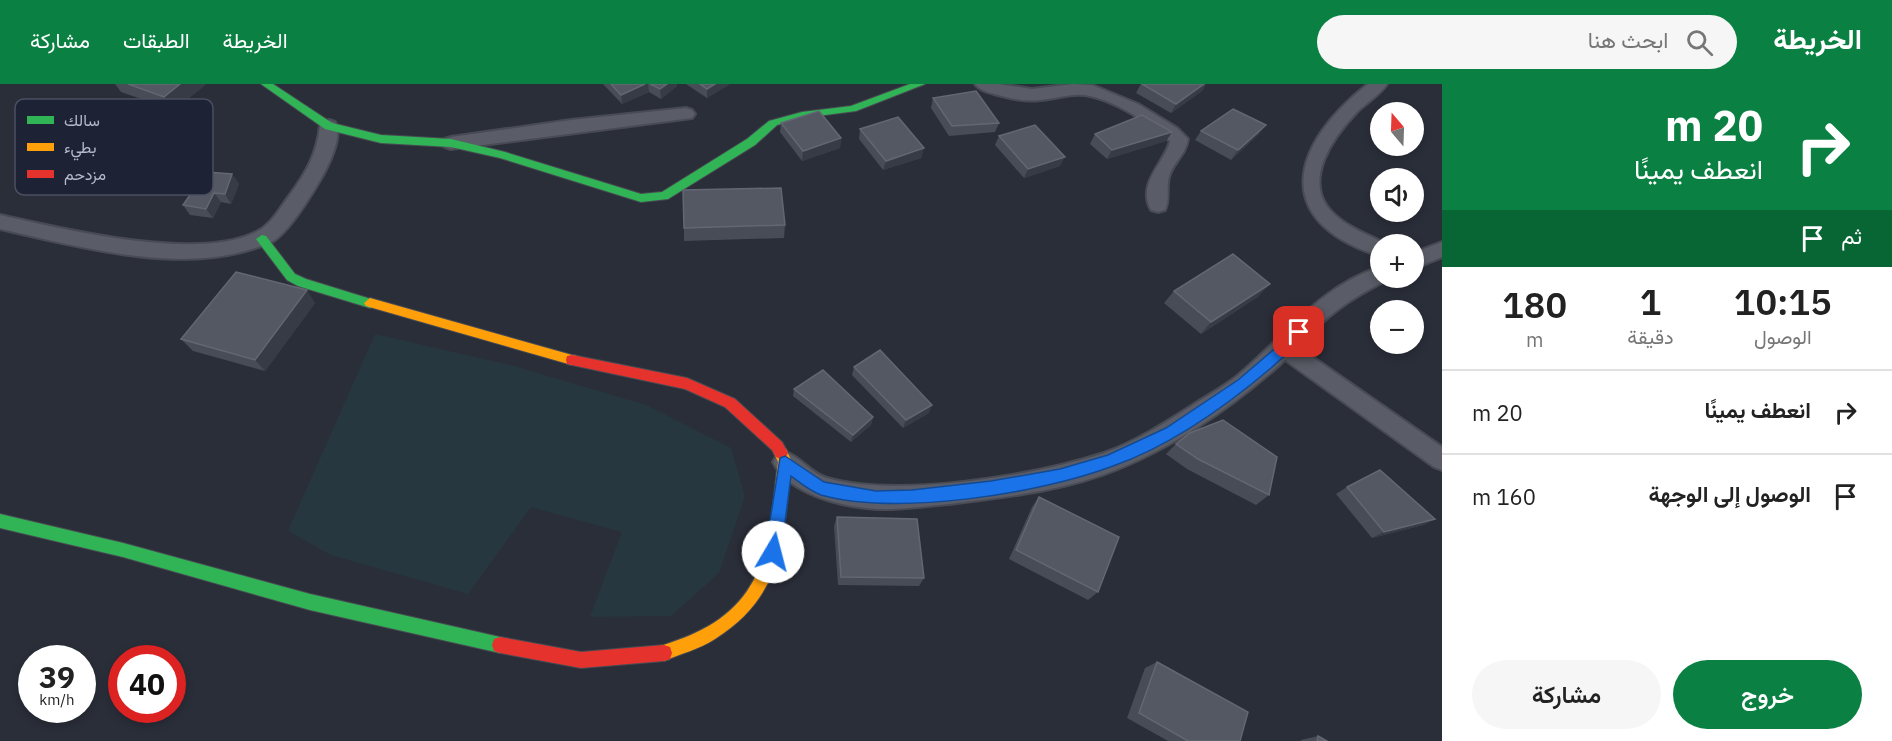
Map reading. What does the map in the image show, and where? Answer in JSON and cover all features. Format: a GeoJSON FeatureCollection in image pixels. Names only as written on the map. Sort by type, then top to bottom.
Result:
{"type":"FeatureCollection","features":[{"type":"Feature","properties":{"kind":"street"},"geometry":{"type":"LineString","coordinates":[[266,84],[328,126],[381,139],[451,143],[501,155],[641,198],[664,196],[751,142],[773,123],[802,115],[852,109],[920,84]]}},
{"type":"Feature","properties":{"kind":"street"},"geometry":{"type":"LineString","coordinates":[[982,84],[1002,92],[1031,95],[1084,88],[1099,92],[1167,129],[1179,139],[1179,148],[1164,165],[1157,183],[1158,205]]}},
{"type":"Feature","properties":{"kind":"street"},"geometry":{"type":"LineString","coordinates":[[1370,244],[1337,226],[1319,209],[1312,193],[1311,175],[1331,128],[1347,109],[1379,84]]}},
{"type":"Feature","properties":{"kind":"street"},"geometry":{"type":"LineString","coordinates":[[451,143],[571,126],[686,114]]}},
{"type":"Feature","properties":{"kind":"street"},"geometry":{"type":"LineString","coordinates":[[0,222],[159,250],[224,250],[262,239],[272,231],[312,181],[327,148],[328,126]]}},
{"type":"Feature","properties":{"kind":"street"},"geometry":{"type":"LineString","coordinates":[[262,239],[291,277],[302,283],[550,355],[687,384],[730,403],[777,446],[785,462],[806,480],[822,488],[876,498],[912,497],[991,488],[1060,476],[1111,461],[1170,432],[1243,384],[1284,348],[1314,315],[1343,293],[1370,280]]}},
{"type":"Feature","properties":{"kind":"street"},"geometry":{"type":"LineString","coordinates":[[1424,256],[1442,249]]}},
{"type":"Feature","properties":{"kind":"street"},"geometry":{"type":"LineString","coordinates":[[1284,348],[1442,460]]}},
{"type":"Feature","properties":{"kind":"street"},"geometry":{"type":"LineString","coordinates":[[0,520],[123,550],[310,602],[461,638],[581,660],[629,658],[668,653],[708,635],[739,612],[761,585],[773,552],[785,462]]}},
{"type":"Feature","properties":{"kind":"shaded area"},"geometry":{"type":"Polygon","coordinates":[[[375,334],[514,366],[646,405],[731,448],[745,496],[719,573],[671,616],[590,617],[622,532],[531,507],[468,594],[331,555],[288,531],[375,334]]]}},
{"type":"Feature","properties":{"kind":"building"},"geometry":{"type":"Polygon","coordinates":[[[128,84],[180,84],[164,97],[128,84]]]}},
{"type":"Feature","properties":{"kind":"building"},"geometry":{"type":"Polygon","coordinates":[[[611,84],[645,84],[621,95],[611,84]]]}},
{"type":"Feature","properties":{"kind":"building"},"geometry":{"type":"Polygon","coordinates":[[[650,84],[667,84],[660,89],[650,84]]]}},
{"type":"Feature","properties":{"kind":"building"},"geometry":{"type":"Polygon","coordinates":[[[700,84],[715,84],[707,89],[700,84]]]}},
{"type":"Feature","properties":{"kind":"building"},"geometry":{"type":"Polygon","coordinates":[[[1142,84],[1204,84],[1176,104],[1142,84]]]}},
{"type":"Feature","properties":{"kind":"building"},"geometry":{"type":"Polygon","coordinates":[[[976,91],[999,123],[952,126],[933,98],[976,91]]]}},
{"type":"Feature","properties":{"kind":"building"},"geometry":{"type":"Polygon","coordinates":[[[1233,109],[1266,125],[1238,150],[1201,131],[1233,109]]]}},
{"type":"Feature","properties":{"kind":"building"},"geometry":{"type":"Polygon","coordinates":[[[819,111],[841,138],[803,151],[781,123],[819,111]]]}},
{"type":"Feature","properties":{"kind":"building"},"geometry":{"type":"Polygon","coordinates":[[[1142,115],[1172,132],[1112,150],[1095,134],[1142,115]]]}},
{"type":"Feature","properties":{"kind":"building"},"geometry":{"type":"Polygon","coordinates":[[[898,117],[924,148],[886,161],[860,129],[898,117]]]}},
{"type":"Feature","properties":{"kind":"building"},"geometry":{"type":"Polygon","coordinates":[[[1035,125],[1065,157],[1028,169],[999,136],[1035,125]]]}},
{"type":"Feature","properties":{"kind":"building"},"geometry":{"type":"Polygon","coordinates":[[[213,173],[232,174],[225,194],[214,193],[213,195],[213,173]]]}},
{"type":"Feature","properties":{"kind":"building"},"geometry":{"type":"Polygon","coordinates":[[[781,188],[785,225],[684,228],[683,190],[781,188]]]}},
{"type":"Feature","properties":{"kind":"building"},"geometry":{"type":"Polygon","coordinates":[[[190,195],[213,195],[206,209],[183,205],[190,195]]]}},
{"type":"Feature","properties":{"kind":"building"},"geometry":{"type":"Polygon","coordinates":[[[1233,254],[1270,284],[1211,322],[1174,291],[1233,254]]]}},
{"type":"Feature","properties":{"kind":"building"},"geometry":{"type":"Polygon","coordinates":[[[236,272],[307,290],[255,360],[181,339],[236,272]]]}},
{"type":"Feature","properties":{"kind":"building"},"geometry":{"type":"Polygon","coordinates":[[[880,350],[932,405],[906,420],[854,367],[880,350]]]}},
{"type":"Feature","properties":{"kind":"building"},"geometry":{"type":"Polygon","coordinates":[[[823,370],[873,417],[853,435],[794,389],[823,370]]]}},
{"type":"Feature","properties":{"kind":"building"},"geometry":{"type":"Polygon","coordinates":[[[1223,420],[1277,457],[1269,495],[1198,459],[1176,444],[1190,433],[1223,420]]]}},
{"type":"Feature","properties":{"kind":"building"},"geometry":{"type":"Polygon","coordinates":[[[1380,470],[1435,519],[1384,532],[1347,487],[1380,470]]]}},
{"type":"Feature","properties":{"kind":"building"},"geometry":{"type":"Polygon","coordinates":[[[1039,497],[1119,537],[1098,592],[1016,550],[1039,497]]]}},
{"type":"Feature","properties":{"kind":"building"},"geometry":{"type":"Polygon","coordinates":[[[837,517],[917,519],[924,578],[841,577],[837,517]]]}},
{"type":"Feature","properties":{"kind":"building"},"geometry":{"type":"Polygon","coordinates":[[[1157,662],[1248,712],[1240,741],[1188,741],[1139,713],[1157,662]]]}},
{"type":"Feature","properties":{"kind":"building"},"geometry":{"type":"Polygon","coordinates":[[[1318,736],[1327,741],[1317,741],[1318,736]]]}},
{"type":"Feature","properties":{"kind":"traffic: fast"},"geometry":{"type":"LineString","coordinates":[[266,84],[329,126],[381,139],[451,143],[501,155],[641,198],[664,196],[751,142],[773,123],[802,115],[852,109],[920,84]]}},
{"type":"Feature","properties":{"kind":"traffic: fast"},"geometry":{"type":"LineString","coordinates":[[262,239],[291,277],[302,283],[370,303]]}},
{"type":"Feature","properties":{"kind":"traffic: fast"},"geometry":{"type":"LineString","coordinates":[[0,521],[123,550],[310,602],[500,645]]}},
{"type":"Feature","properties":{"kind":"traffic: slow"},"geometry":{"type":"LineString","coordinates":[[370,303],[572,360]]}},
{"type":"Feature","properties":{"kind":"traffic: slow"},"geometry":{"type":"LineString","coordinates":[[664,653],[708,635],[739,612],[761,585],[773,552],[785,462],[781,453]]}},
{"type":"Feature","properties":{"kind":"traffic: jam"},"geometry":{"type":"LineString","coordinates":[[572,360],[687,384],[730,403],[777,446],[781,453]]}},
{"type":"Feature","properties":{"kind":"traffic: jam"},"geometry":{"type":"LineString","coordinates":[[500,645],[581,660],[664,653]]}},
{"type":"Feature","properties":{"kind":"route"},"geometry":{"type":"LineString","coordinates":[[773,552],[785,462],[806,480],[822,488],[876,498],[912,497],[991,488],[1060,476],[1111,461],[1170,432],[1243,384],[1299,332]]}}]}
